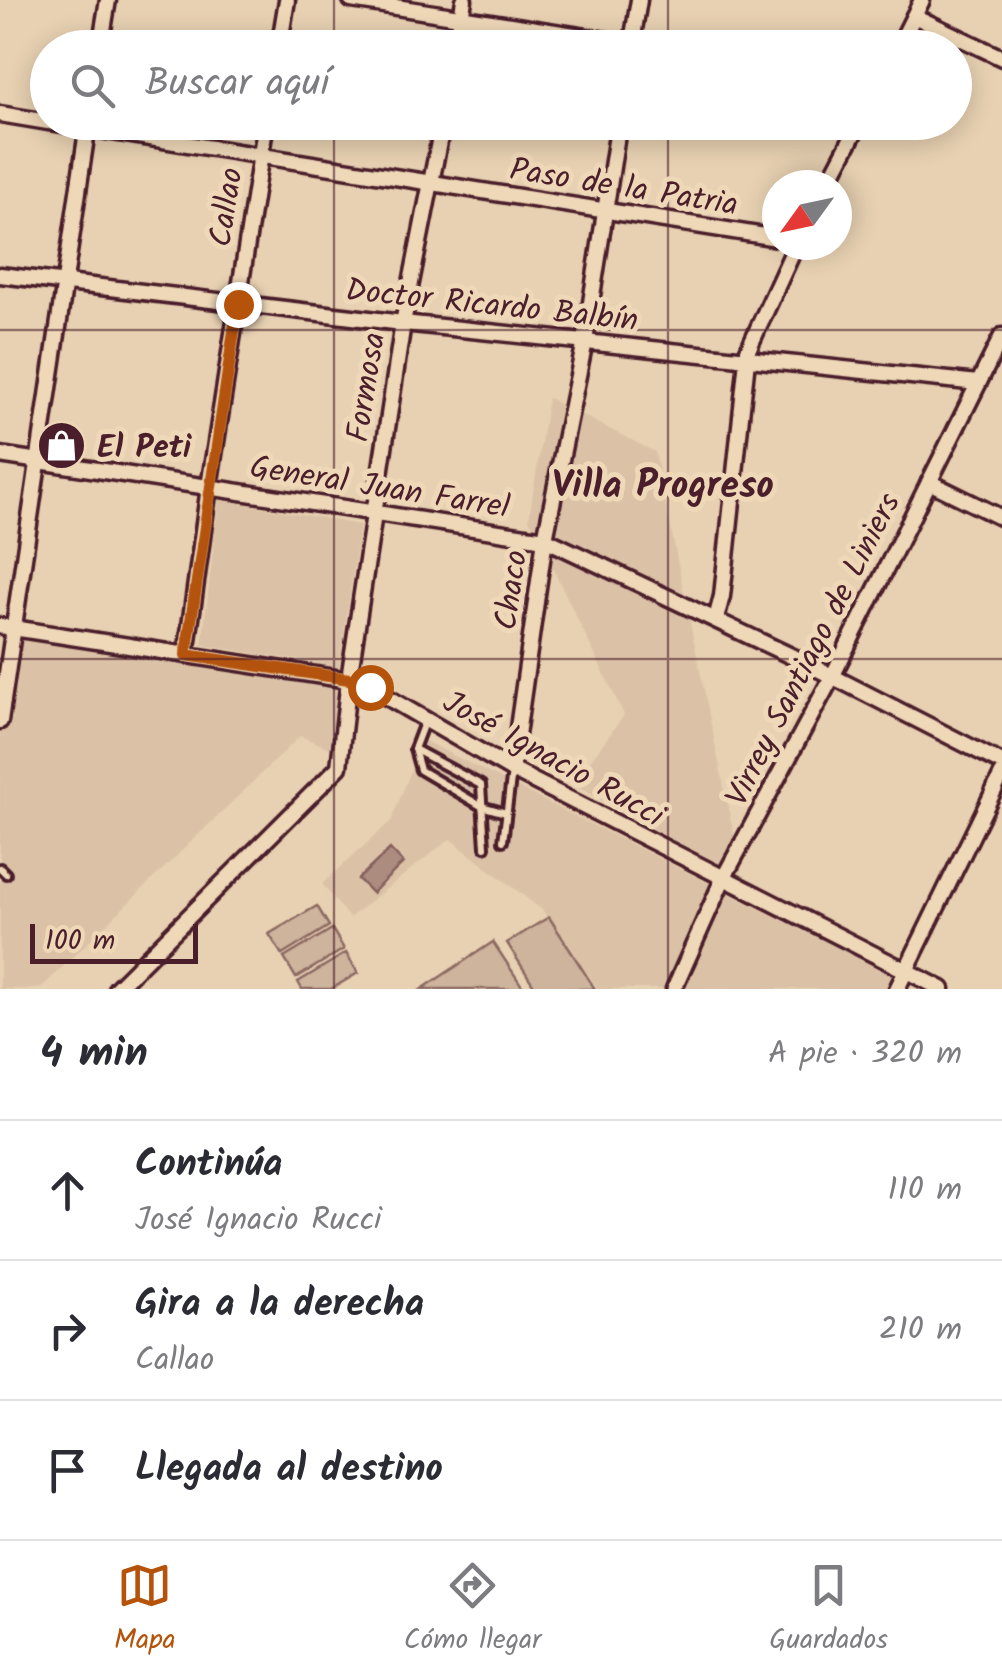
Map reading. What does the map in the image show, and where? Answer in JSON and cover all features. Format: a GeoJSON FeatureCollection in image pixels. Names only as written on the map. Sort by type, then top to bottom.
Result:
{"type":"FeatureCollection","features":[{"type":"Feature","properties":{"kind":"street"},"geometry":{"type":"LineString","coordinates":[[103,30],[108,0]]}},
{"type":"Feature","properties":{"kind":"street"},"geometry":{"type":"LineString","coordinates":[[282,30],[287,0]]}},
{"type":"Feature","properties":{"kind":"street"},"geometry":{"type":"LineString","coordinates":[[351,0],[544,30]]}},
{"type":"Feature","properties":{"kind":"street"},"geometry":{"type":"LineString","coordinates":[[459,30],[464,0]]}},
{"type":"Feature","properties":{"kind":"street"},"geometry":{"type":"LineString","coordinates":[[634,30],[639,0]]}},
{"type":"Feature","properties":{"kind":"street"},"geometry":{"type":"LineString","coordinates":[[907,30],[922,0]]}},
{"type":"Feature","properties":{"kind":"street"},"geometry":{"type":"LineString","coordinates":[[914,16],[943,30]]}},
{"type":"Feature","properties":{"kind":"street"},"geometry":{"type":"LineString","coordinates":[[972,44],[1002,58]]}},
{"type":"Feature","properties":{"kind":"street","name":"Paso de la Patria"},"geometry":{"type":"LineString","coordinates":[[0,114],[30,119]]}},
{"type":"Feature","properties":{"kind":"street"},"geometry":{"type":"LineString","coordinates":[[0,722],[8,628],[39,461],[85,140]]}},
{"type":"Feature","properties":{"kind":"street","name":"Paso de la Patria"},"geometry":{"type":"LineString","coordinates":[[168,140],[762,236]]}},
{"type":"Feature","properties":{"kind":"street","name":"Callao"},"geometry":{"type":"LineString","coordinates":[[186,655],[263,140]]}},
{"type":"Feature","properties":{"kind":"street","name":"Formosa"},"geometry":{"type":"LineString","coordinates":[[116,989],[337,770],[403,322],[440,140]]}},
{"type":"Feature","properties":{"kind":"street","name":"Chaco"},"geometry":{"type":"LineString","coordinates":[[512,770],[545,539],[585,341],[616,140]]}},
{"type":"Feature","properties":{"kind":"street"},"geometry":{"type":"LineString","coordinates":[[835,170],[851,140]]}},
{"type":"Feature","properties":{"kind":"street"},"geometry":{"type":"LineString","coordinates":[[716,619],[722,596],[746,360],[750,343],[789,260]]}},
{"type":"Feature","properties":{"kind":"street","name":"Doctor Ricardo Balbín"},"geometry":{"type":"LineString","coordinates":[[0,275],[978,383]]}},
{"type":"Feature","properties":{"kind":"street","name":"Virrey Santiago de Liniers"},"geometry":{"type":"LineString","coordinates":[[674,989],[723,879],[832,676],[1002,336]]}},
{"type":"Feature","properties":{"kind":"street","name":"General Juan Farrel"},"geometry":{"type":"LineString","coordinates":[[0,455],[545,539],[716,619],[1002,763]]}},
{"type":"Feature","properties":{"kind":"street"},"geometry":{"type":"LineString","coordinates":[[929,482],[1002,518]]}},
{"type":"Feature","properties":{"kind":"street","name":"José Ignacio Rucci"},"geometry":{"type":"LineString","coordinates":[[8,628],[361,682],[512,770],[942,989]]}},
{"type":"Feature","properties":{"kind":"street"},"geometry":{"type":"LineString","coordinates":[[897,989],[1002,774]]}},
{"type":"Feature","properties":{"kind":"lane"},"geometry":{"type":"LineString","coordinates":[[426,719],[414,749],[417,764],[427,776],[481,806],[506,813]]}},
{"type":"Feature","properties":{"kind":"lane"},"geometry":{"type":"LineString","coordinates":[[414,749],[481,785],[484,847]]}},
{"type":"Feature","properties":{"kind":"lane"},"geometry":{"type":"LineString","coordinates":[[504,842],[512,770]]}},
{"type":"Feature","properties":{"kind":"shaded area"},"geometry":{"type":"Polygon","coordinates":[[[548,398],[655,452],[743,879],[573,784],[624,715],[529,519],[548,398]]]}},
{"type":"Feature","properties":{"kind":"shaded area"},"geometry":{"type":"Polygon","coordinates":[[[219,499],[360,525],[339,667],[202,645],[219,499]]]}},
{"type":"Feature","properties":{"kind":"shaded area"},"geometry":{"type":"Polygon","coordinates":[[[0,634],[340,684],[337,751],[300,736],[40,989],[0,989],[0,634]]]}},
{"type":"Feature","properties":{"kind":"shaded area"},"geometry":{"type":"Polygon","coordinates":[[[423,740],[894,976],[888,989],[598,989],[542,910],[450,839],[349,918],[322,884],[391,821],[423,740]]]}},
{"type":"Feature","properties":{"kind":"shaded area"},"geometry":{"type":"Polygon","coordinates":[[[390,849],[403,863],[372,893],[358,879],[390,849]]]}},
{"type":"Feature","properties":{"kind":"shaded area"},"geometry":{"type":"Polygon","coordinates":[[[317,906],[329,926],[282,955],[269,934],[317,906]]]}},
{"type":"Feature","properties":{"kind":"shaded area"},"geometry":{"type":"Polygon","coordinates":[[[549,917],[595,989],[536,989],[507,943],[549,917]]]}},
{"type":"Feature","properties":{"kind":"shaded area"},"geometry":{"type":"Polygon","coordinates":[[[332,929],[344,949],[296,978],[284,958],[332,929]]]}},
{"type":"Feature","properties":{"kind":"shaded area"},"geometry":{"type":"Polygon","coordinates":[[[493,942],[524,989],[422,989],[493,942]]]}},
{"type":"Feature","properties":{"kind":"shaded area"},"geometry":{"type":"Polygon","coordinates":[[[346,953],[358,973],[331,989],[302,989],[298,982],[346,953]]]}},
{"type":"Feature","properties":{"kind":"place","name":"El Peti"},"geometry":{"type":"Point","coordinates":[62,446]}},
{"type":"Feature","properties":{"kind":"district","name":"Villa Progreso"},"geometry":{"type":"Point","coordinates":[663,484]}},
{"type":"Feature","properties":{"kind":"route"},"geometry":{"type":"LineString","coordinates":[[238,304],[186,655],[349,679],[370,687]]}}]}
